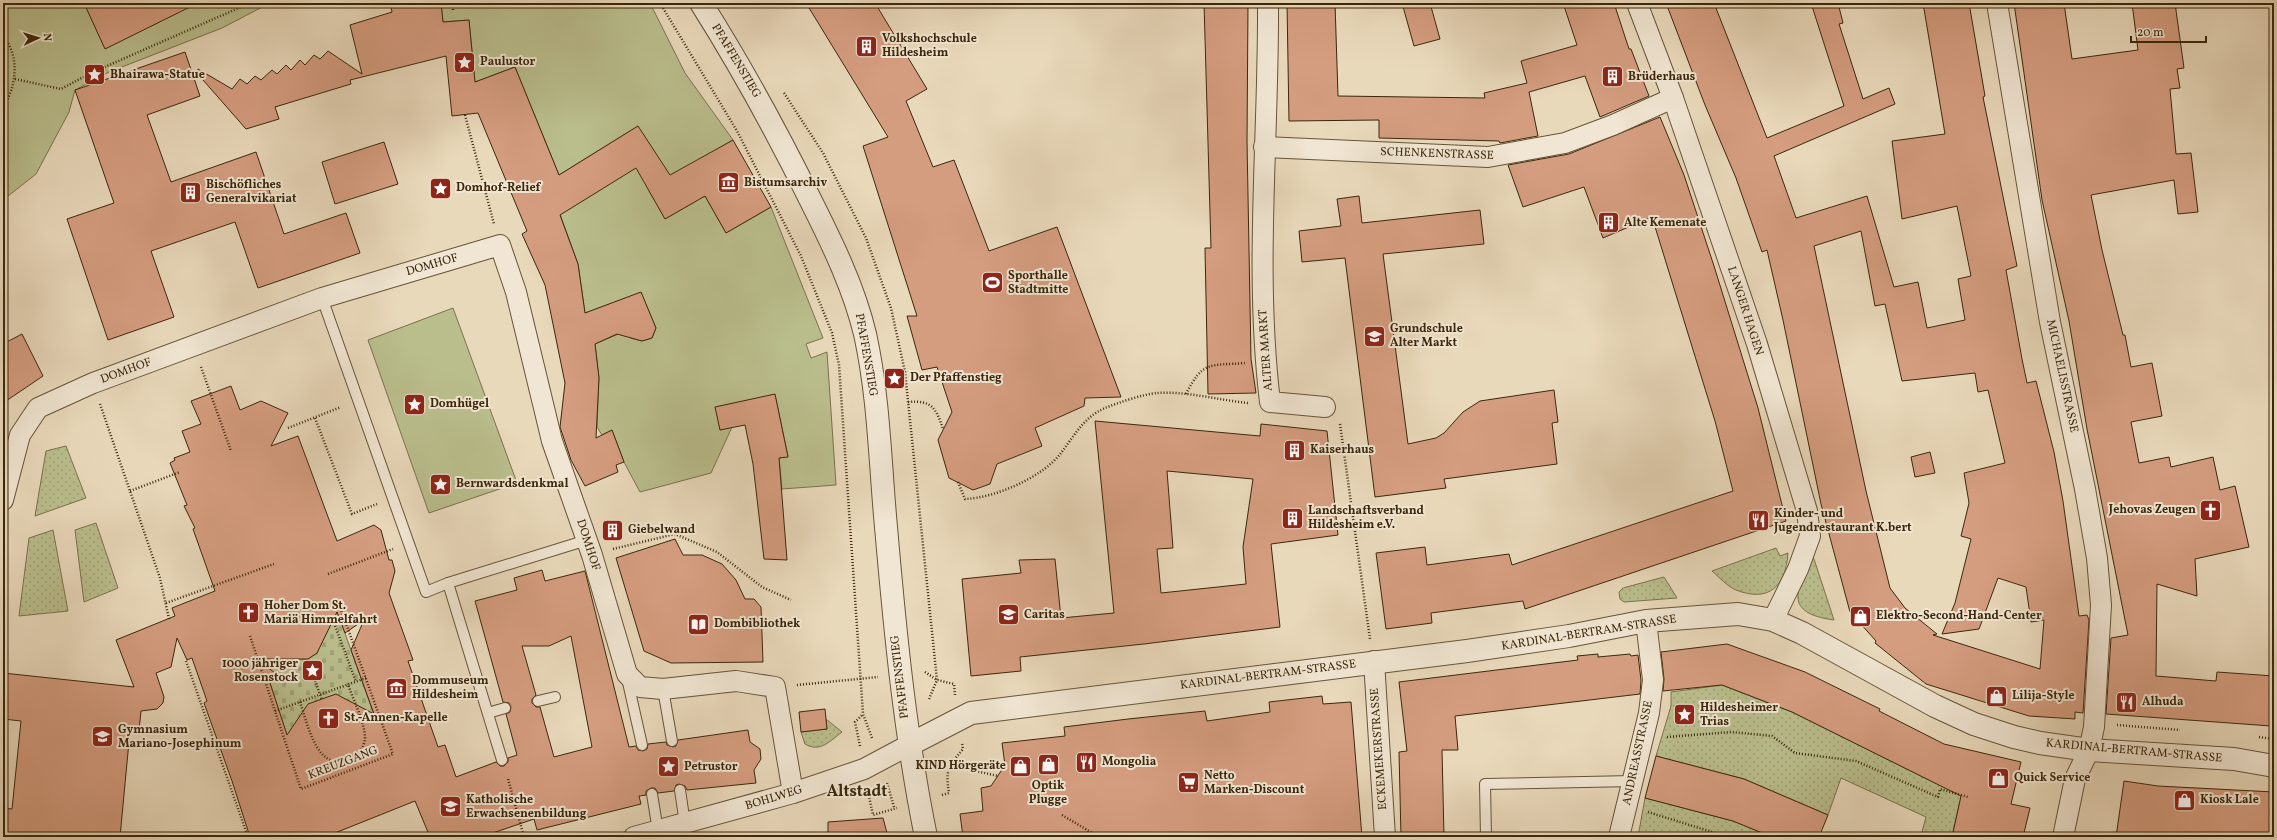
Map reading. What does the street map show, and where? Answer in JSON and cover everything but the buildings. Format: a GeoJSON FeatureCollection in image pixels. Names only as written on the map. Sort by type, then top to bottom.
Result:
{"type":"FeatureCollection","features":[{"type":"Feature","properties":{"kind":"street","name":"PFAFFENSTIEG"},"geometry":{"type":"LineString","coordinates":[[701,3],[750,80],[785,146],[832,245],[858,310],[873,383],[899,675],[909,745],[926,837]]}},
{"type":"Feature","properties":{"kind":"street","name":"ALTER MARKT"},"geometry":{"type":"LineString","coordinates":[[1268,3],[1264,147],[1263,268],[1265,361],[1270,402],[1325,407]]}},
{"type":"Feature","properties":{"kind":"street","name":"LANGER HAGEN"},"geometry":{"type":"LineString","coordinates":[[1637,3],[1672,98],[1757,344],[1807,511],[1810,536],[1798,569],[1773,620]]}},
{"type":"Feature","properties":{"kind":"street","name":"MICHAELISSTRASSE"},"geometry":{"type":"LineString","coordinates":[[1997,3],[2050,322],[2086,489],[2097,558],[2101,605],[2094,727],[2089,750],[2075,779],[2063,837]]}},
{"type":"Feature","properties":{"kind":"street","name":"SCHENKENSTRASSE"},"geometry":{"type":"LineString","coordinates":[[1264,147],[1488,157],[1565,143],[1672,98]]}},
{"type":"Feature","properties":{"kind":"street","name":"DOMHOF"},"geometry":{"type":"LineString","coordinates":[[3,500],[20,436],[38,408],[93,383],[322,298],[500,245],[516,292],[552,441],[589,548],[627,674]]}},
{"type":"Feature","properties":{"kind":"street","name":"KARDINAL-BERTRAM-STRASSE"},"geometry":{"type":"LineString","coordinates":[[909,745],[971,713],[1561,637],[1646,622],[1738,614],[1773,620],[1802,633],[1935,706],[1974,724],[2040,743],[2089,750],[2234,759],[2274,766]]}},
{"type":"Feature","properties":{"kind":"street","name":"ANDREASSTRASSE"},"geometry":{"type":"LineString","coordinates":[[1619,837],[1649,713],[1653,680],[1646,622]]}},
{"type":"Feature","properties":{"kind":"street","name":"ECKEMEKERSTRASSE"},"geometry":{"type":"LineString","coordinates":[[1374,661],[1385,837]]}},
{"type":"Feature","properties":{"kind":"street"},"geometry":{"type":"LineString","coordinates":[[627,674],[640,687],[663,689],[736,682],[775,687],[794,793]]}},
{"type":"Feature","properties":{"kind":"street","name":"BOHLWEG"},"geometry":{"type":"LineString","coordinates":[[634,837],[794,793],[864,768],[909,745]]}},
{"type":"Feature","properties":{"kind":"lane"},"geometry":{"type":"LineString","coordinates":[[322,298],[426,592],[448,583],[589,548]]}},
{"type":"Feature","properties":{"kind":"lane"},"geometry":{"type":"LineString","coordinates":[[448,583],[502,760]]}},
{"type":"Feature","properties":{"kind":"lane","name":"DOMHOF"},"geometry":{"type":"LineString","coordinates":[[627,674],[642,746]]}},
{"type":"Feature","properties":{"kind":"lane"},"geometry":{"type":"LineString","coordinates":[[663,689],[672,741]]}},
{"type":"Feature","properties":{"kind":"lane"},"geometry":{"type":"LineString","coordinates":[[538,701],[555,697]]}},
{"type":"Feature","properties":{"kind":"lane"},"geometry":{"type":"LineString","coordinates":[[488,712],[505,708]]}},
{"type":"Feature","properties":{"kind":"lane"},"geometry":{"type":"LineString","coordinates":[[1486,837],[1485,784],[1633,781]]}},
{"type":"Feature","properties":{"kind":"lane"},"geometry":{"type":"LineString","coordinates":[[680,790],[685,824]]}},
{"type":"Feature","properties":{"kind":"lane"},"geometry":{"type":"LineString","coordinates":[[652,794],[658,831]]}},
{"type":"Feature","properties":{"kind":"path"},"geometry":{"type":"LineString","coordinates":[[15,79],[61,89],[91,73],[250,3]]}},
{"type":"Feature","properties":{"kind":"path"},"geometry":{"type":"LineString","coordinates":[[453,3],[454,10]]}},
{"type":"Feature","properties":{"kind":"path"},"geometry":{"type":"LineString","coordinates":[[660,3],[737,131],[801,256],[832,333],[839,365],[863,714]]}},
{"type":"Feature","properties":{"kind":"path"},"geometry":{"type":"LineString","coordinates":[[3,36],[13,56],[15,79],[3,107]]}},
{"type":"Feature","properties":{"kind":"path"},"geometry":{"type":"LineString","coordinates":[[464,115],[500,245]]}},
{"type":"Feature","properties":{"kind":"path"},"geometry":{"type":"LineString","coordinates":[[1186,394],[1195,376],[1205,366],[1265,361]]}},
{"type":"Feature","properties":{"kind":"path"},"geometry":{"type":"LineString","coordinates":[[203,371],[231,451]]}},
{"type":"Feature","properties":{"kind":"path"},"geometry":{"type":"LineString","coordinates":[[93,383],[160,578],[168,618]]}},
{"type":"Feature","properties":{"kind":"path"},"geometry":{"type":"LineString","coordinates":[[958,482],[965,499],[979,499],[1018,484],[1044,470],[1060,454],[1077,428],[1104,408],[1156,393],[1186,394],[1250,404],[1270,402]]}},
{"type":"Feature","properties":{"kind":"path"},"geometry":{"type":"LineString","coordinates":[[908,402],[918,401],[930,404],[938,412],[943,429]]}},
{"type":"Feature","properties":{"kind":"path"},"geometry":{"type":"LineString","coordinates":[[1325,407],[1339,416],[1374,661]]}},
{"type":"Feature","properties":{"kind":"path"},"geometry":{"type":"LineString","coordinates":[[288,428],[330,411]]}},
{"type":"Feature","properties":{"kind":"path"},"geometry":{"type":"LineString","coordinates":[[315,418],[352,514],[393,498]]}},
{"type":"Feature","properties":{"kind":"path"},"geometry":{"type":"LineString","coordinates":[[130,491],[180,472]]}},
{"type":"Feature","properties":{"kind":"path"},"geometry":{"type":"LineString","coordinates":[[589,548],[674,534],[717,552],[757,583],[791,600]]}},
{"type":"Feature","properties":{"kind":"path"},"geometry":{"type":"LineString","coordinates":[[328,574],[408,543]]}},
{"type":"Feature","properties":{"kind":"path"},"geometry":{"type":"LineString","coordinates":[[166,603],[274,564]]}},
{"type":"Feature","properties":{"kind":"path","name":"KREUZGANG"},"geometry":{"type":"LineString","coordinates":[[250,636],[301,789],[393,754],[339,604]]}},
{"type":"Feature","properties":{"kind":"path"},"geometry":{"type":"LineString","coordinates":[[344,616],[333,620],[356,682]]}},
{"type":"Feature","properties":{"kind":"path"},"geometry":{"type":"LineString","coordinates":[[186,661],[248,837]]}},
{"type":"Feature","properties":{"kind":"path"},"geometry":{"type":"LineString","coordinates":[[313,674],[322,700]]}},
{"type":"Feature","properties":{"kind":"path"},"geometry":{"type":"LineString","coordinates":[[775,687],[899,675]]}},
{"type":"Feature","properties":{"kind":"path"},"geometry":{"type":"LineString","coordinates":[[275,711],[366,678]]}},
{"type":"Feature","properties":{"kind":"path"},"geometry":{"type":"LineString","coordinates":[[300,702],[315,745],[321,754],[329,760],[338,762],[348,761],[359,752],[365,738],[348,684]]}},
{"type":"Feature","properties":{"kind":"path"},"geometry":{"type":"LineString","coordinates":[[1643,739],[1732,732],[1772,736],[1795,753],[1856,761],[1938,797],[1940,789],[1968,796]]}},
{"type":"Feature","properties":{"kind":"path"},"geometry":{"type":"LineString","coordinates":[[949,765],[998,776]]}},
{"type":"Feature","properties":{"kind":"path"},"geometry":{"type":"LineString","coordinates":[[508,778],[524,837]]}},
{"type":"Feature","properties":{"kind":"path"},"geometry":{"type":"LineString","coordinates":[[1627,806],[1728,837]]}},
{"type":"Feature","properties":{"kind":"path"},"geometry":{"type":"LineString","coordinates":[[1062,815],[1099,837]]}},
{"type":"Feature","properties":{"kind":"green space"},"geometry":{"type":"Polygon","coordinates":[[[3,3],[84,3],[104,46],[158,23],[171,3],[270,3],[222,28],[109,72],[75,90],[69,112],[36,174],[3,200],[3,3]]]}},
{"type":"Feature","properties":{"kind":"green space"},"geometry":{"type":"Polygon","coordinates":[[[441,3],[650,3],[685,73],[733,140],[648,189],[665,219],[705,196],[726,233],[771,207],[823,338],[806,344],[811,358],[827,352],[836,485],[782,489],[779,458],[788,456],[775,395],[716,407],[720,430],[732,427],[711,473],[640,492],[624,462],[612,430],[602,435],[597,427],[599,378],[595,344],[626,331],[630,338],[642,341],[652,338],[656,328],[641,293],[585,313],[578,264],[560,214],[638,126],[559,175],[515,67],[475,82],[469,20],[443,22],[441,3]]]}},
{"type":"Feature","properties":{"kind":"green space"},"geometry":{"type":"Polygon","coordinates":[[[453,308],[517,483],[429,513],[368,340],[453,308]]]}},
{"type":"Feature","properties":{"kind":"green space"},"geometry":{"type":"Polygon","coordinates":[[[66,446],[86,498],[35,516],[46,451],[66,446]]]}},
{"type":"Feature","properties":{"kind":"green space"},"geometry":{"type":"Polygon","coordinates":[[[96,523],[118,588],[84,602],[75,530],[96,523]]]}},
{"type":"Feature","properties":{"kind":"green space"},"geometry":{"type":"Polygon","coordinates":[[[53,530],[68,611],[19,616],[29,538],[53,530]]]}},
{"type":"Feature","properties":{"kind":"green space"},"geometry":{"type":"Polygon","coordinates":[[[1776,548],[1780,556],[1788,553],[1787,565],[1784,575],[1779,583],[1774,589],[1766,593],[1748,593],[1733,589],[1712,571],[1776,548]]]}},
{"type":"Feature","properties":{"kind":"green space"},"geometry":{"type":"Polygon","coordinates":[[[1813,556],[1834,620],[1818,617],[1807,612],[1800,606],[1798,598],[1799,589],[1813,556]]]}},
{"type":"Feature","properties":{"kind":"green space"},"geometry":{"type":"Polygon","coordinates":[[[1664,577],[1677,598],[1624,602],[1620,599],[1619,592],[1623,588],[1664,577]]]}},
{"type":"Feature","properties":{"kind":"green space"},"geometry":{"type":"Polygon","coordinates":[[[336,608],[387,751],[303,784],[269,680],[273,679],[268,678],[262,660],[287,654],[297,659],[308,659],[317,653],[336,608]]]}},
{"type":"Feature","properties":{"kind":"green space"},"geometry":{"type":"Polygon","coordinates":[[[1722,685],[1792,712],[1935,783],[1977,793],[1984,805],[1960,801],[1952,837],[1942,837],[1922,832],[1926,817],[1841,778],[1828,815],[1744,779],[1656,756],[1671,706],[1671,692],[1722,685]]]}},
{"type":"Feature","properties":{"kind":"green space"},"geometry":{"type":"Polygon","coordinates":[[[826,719],[842,732],[820,747],[805,744],[801,732],[827,729],[826,719]]]}},
{"type":"Feature","properties":{"kind":"green space"},"geometry":{"type":"Polygon","coordinates":[[[1645,798],[1733,821],[1772,837],[1638,837],[1645,798]]]}},
{"type":"Feature","properties":{"kind":"place","name":"Volkshochschule Hildesheim"},"geometry":{"type":"Point","coordinates":[867,46]}},
{"type":"Feature","properties":{"kind":"place","name":"Paulustor"},"geometry":{"type":"Point","coordinates":[465,62]}},
{"type":"Feature","properties":{"kind":"place","name":"Bhairawa-Statue"},"geometry":{"type":"Point","coordinates":[94,75]}},
{"type":"Feature","properties":{"kind":"place","name":"Brüderhaus"},"geometry":{"type":"Point","coordinates":[1613,77]}},
{"type":"Feature","properties":{"kind":"place","name":"Bistumsarchiv"},"geometry":{"type":"Point","coordinates":[728,183]}},
{"type":"Feature","properties":{"kind":"place","name":"Domhof-Relief"},"geometry":{"type":"Point","coordinates":[441,188]}},
{"type":"Feature","properties":{"kind":"place","name":"Bischöfliches Generalvikariat"},"geometry":{"type":"Point","coordinates":[190,192]}},
{"type":"Feature","properties":{"kind":"place","name":"Alte Kemenate"},"geometry":{"type":"Point","coordinates":[1608,223]}},
{"type":"Feature","properties":{"kind":"place","name":"Sporthalle Stadtmitte"},"geometry":{"type":"Point","coordinates":[992,283]}},
{"type":"Feature","properties":{"kind":"place","name":"Grundschule Alter Markt"},"geometry":{"type":"Point","coordinates":[1374,336]}},
{"type":"Feature","properties":{"kind":"place","name":"Der Pfaffenstieg"},"geometry":{"type":"Point","coordinates":[895,378]}},
{"type":"Feature","properties":{"kind":"place","name":"Domhügel"},"geometry":{"type":"Point","coordinates":[414,404]}},
{"type":"Feature","properties":{"kind":"place","name":"Kaiserhaus"},"geometry":{"type":"Point","coordinates":[1294,450]}},
{"type":"Feature","properties":{"kind":"place","name":"Bernwardsdenkmal"},"geometry":{"type":"Point","coordinates":[441,484]}},
{"type":"Feature","properties":{"kind":"place","name":"Jehovas Zeugen"},"geometry":{"type":"Point","coordinates":[2211,510]}},
{"type":"Feature","properties":{"kind":"place","name":"Landschaftsverband Hildesheim e.V."},"geometry":{"type":"Point","coordinates":[1292,518]}},
{"type":"Feature","properties":{"kind":"place","name":"Kinder- und Jugendrestaurant K.bert"},"geometry":{"type":"Point","coordinates":[1758,521]}},
{"type":"Feature","properties":{"kind":"place","name":"Giebelwand"},"geometry":{"type":"Point","coordinates":[612,530]}},
{"type":"Feature","properties":{"kind":"place","name":"Hoher Dom St. Mariä Himmelfahrt"},"geometry":{"type":"Point","coordinates":[249,613]}},
{"type":"Feature","properties":{"kind":"place","name":"Caritas"},"geometry":{"type":"Point","coordinates":[1009,615]}},
{"type":"Feature","properties":{"kind":"place","name":"Elektro-Second-Hand-Center"},"geometry":{"type":"Point","coordinates":[1860,616]}},
{"type":"Feature","properties":{"kind":"place","name":"Dombibliothek"},"geometry":{"type":"Point","coordinates":[699,624]}},
{"type":"Feature","properties":{"kind":"place","name":"1000 jähriger Rosenstock"},"geometry":{"type":"Point","coordinates":[313,671]}},
{"type":"Feature","properties":{"kind":"place","name":"Dommuseum Hildesheim"},"geometry":{"type":"Point","coordinates":[396,688]}},
{"type":"Feature","properties":{"kind":"place","name":"Lilija-Style"},"geometry":{"type":"Point","coordinates":[1997,696]}},
{"type":"Feature","properties":{"kind":"place","name":"Alhuda"},"geometry":{"type":"Point","coordinates":[2126,702]}},
{"type":"Feature","properties":{"kind":"place","name":"Hildesheimer Trias"},"geometry":{"type":"Point","coordinates":[1684,715]}},
{"type":"Feature","properties":{"kind":"place","name":"St.-Annen-Kapelle"},"geometry":{"type":"Point","coordinates":[329,718]}},
{"type":"Feature","properties":{"kind":"place","name":"Gymnasium Mariano-Josephinum"},"geometry":{"type":"Point","coordinates":[103,737]}},
{"type":"Feature","properties":{"kind":"place","name":"Mongolia"},"geometry":{"type":"Point","coordinates":[1087,762]}},
{"type":"Feature","properties":{"kind":"place","name":"Optik Plugge"},"geometry":{"type":"Point","coordinates":[1048,765]}},
{"type":"Feature","properties":{"kind":"place","name":"KIND Hörgeräte"},"geometry":{"type":"Point","coordinates":[1021,766]}},
{"type":"Feature","properties":{"kind":"place","name":"Petrustor"},"geometry":{"type":"Point","coordinates":[668,767]}},
{"type":"Feature","properties":{"kind":"place","name":"Quick Service"},"geometry":{"type":"Point","coordinates":[1999,778]}},
{"type":"Feature","properties":{"kind":"place","name":"Netto Marken-Discount"},"geometry":{"type":"Point","coordinates":[1189,783]}},
{"type":"Feature","properties":{"kind":"place","name":"Kiosk Lale"},"geometry":{"type":"Point","coordinates":[2184,800]}},
{"type":"Feature","properties":{"kind":"place","name":"Katholische Erwachsenenbildung"},"geometry":{"type":"Point","coordinates":[451,807]}},
{"type":"Feature","properties":{"kind":"district","name":"Altstadt"},"geometry":{"type":"Point","coordinates":[857,792]}}]}
